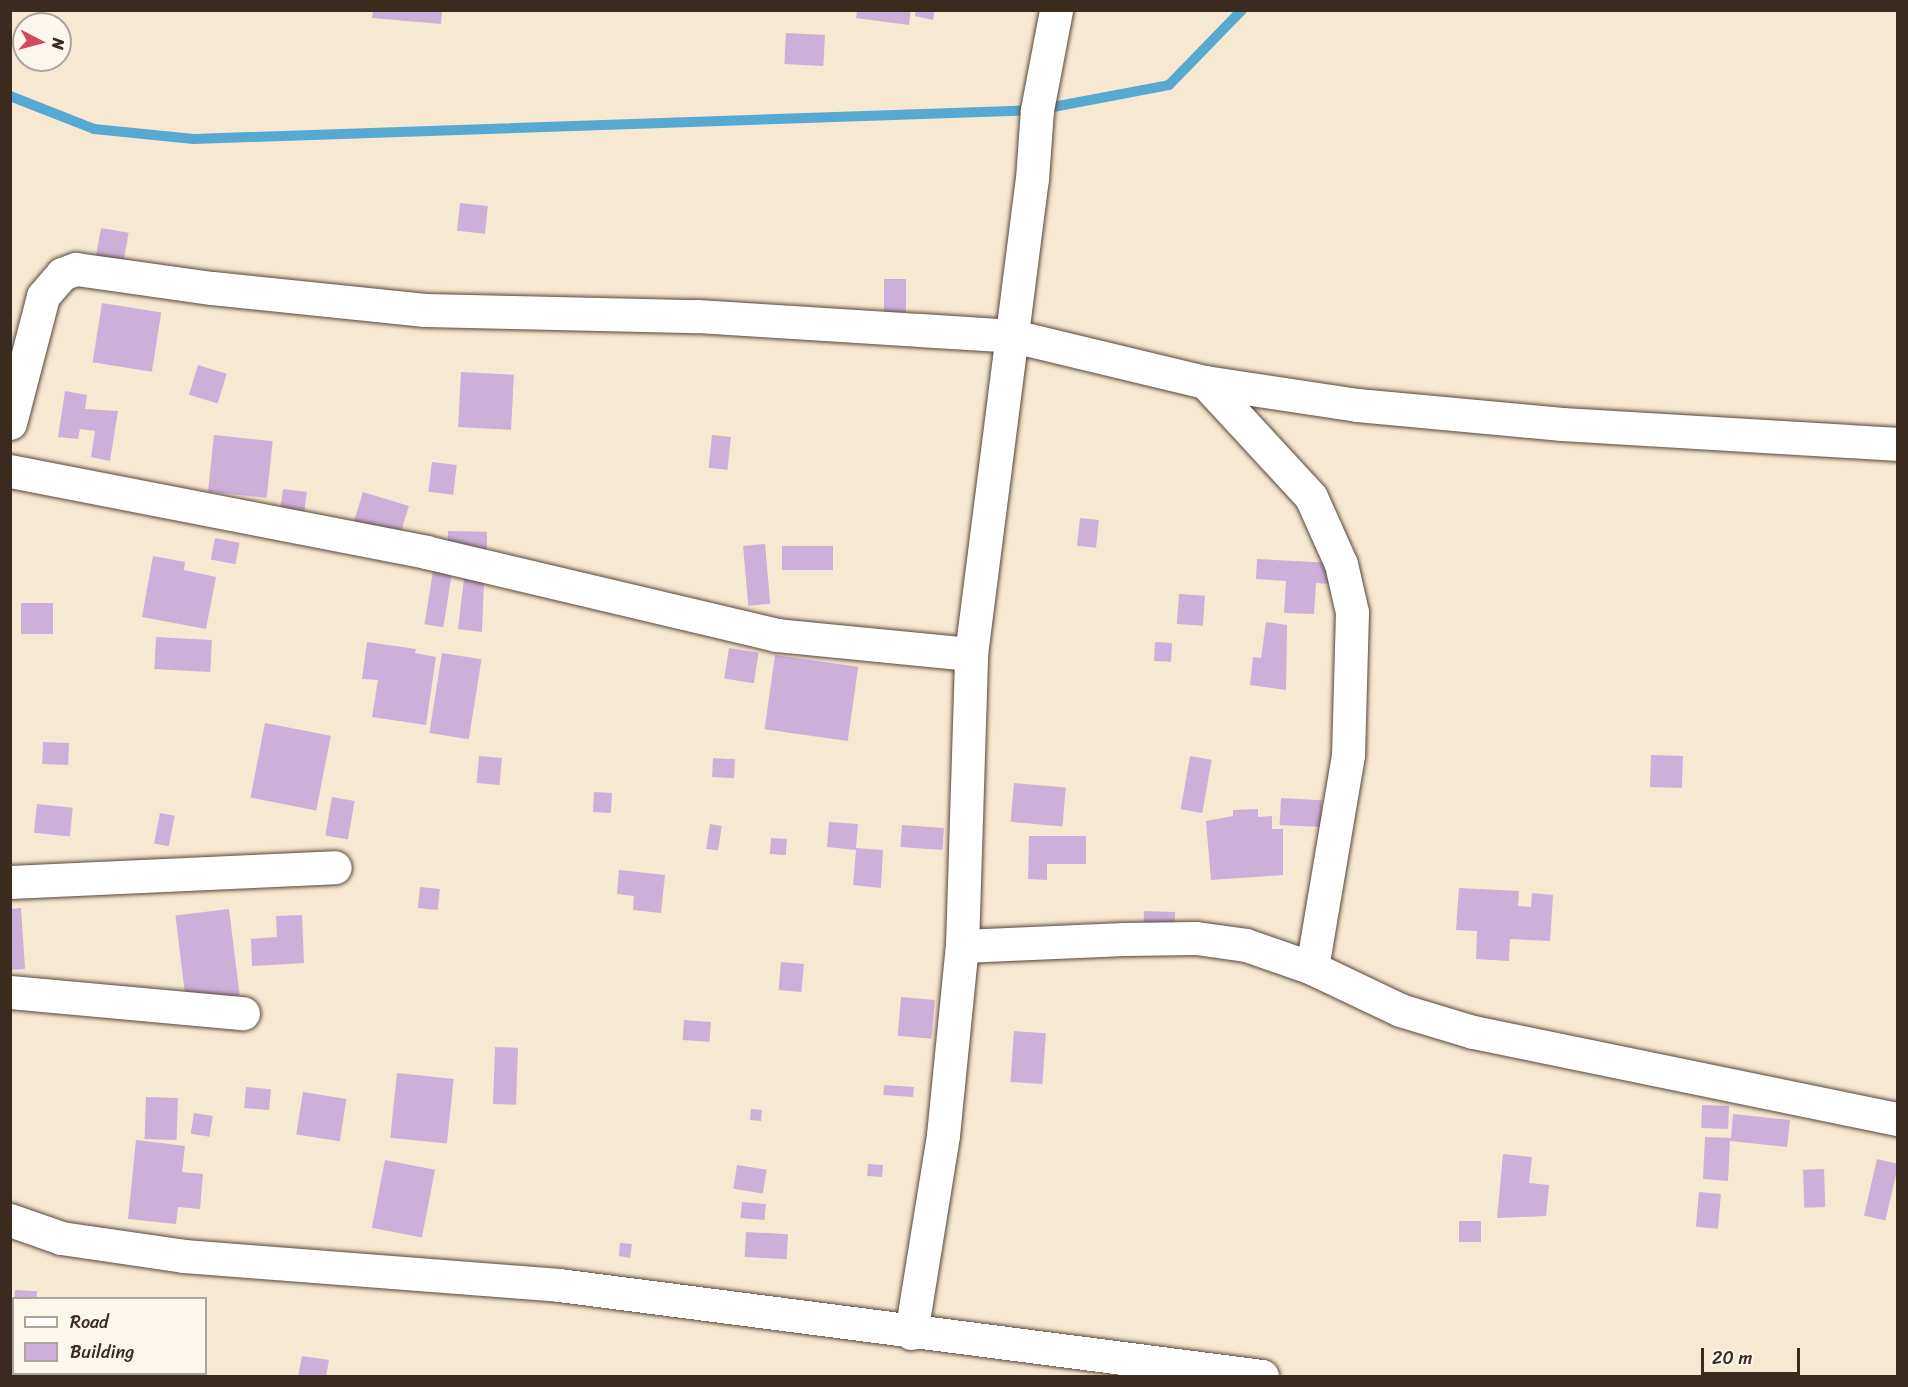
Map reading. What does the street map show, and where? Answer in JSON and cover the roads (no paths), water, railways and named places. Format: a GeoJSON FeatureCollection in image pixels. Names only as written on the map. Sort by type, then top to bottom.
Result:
{"type":"FeatureCollection","features":[{"type":"Feature","properties":{"kind":"street"},"geometry":{"type":"LineString","coordinates":[[910,1333],[944,1135],[962,946],[971,654],[1012,336],[1037,110],[1056,10]]}},
{"type":"Feature","properties":{"kind":"street"},"geometry":{"type":"LineString","coordinates":[[10,423],[43,296],[62,274],[76,269],[212,288],[425,310],[697,316],[1012,336],[1204,382],[1357,405],[1562,424],[1898,444]]}},
{"type":"Feature","properties":{"kind":"street"},"geometry":{"type":"LineString","coordinates":[[1204,382],[1311,497],[1341,564],[1352,612],[1348,755],[1312,968]]}},
{"type":"Feature","properties":{"kind":"street"},"geometry":{"type":"LineString","coordinates":[[10,471],[426,552],[776,635],[971,654]]}},
{"type":"Feature","properties":{"kind":"street"},"geometry":{"type":"LineString","coordinates":[[10,882],[335,867]]}},
{"type":"Feature","properties":{"kind":"street"},"geometry":{"type":"LineString","coordinates":[[962,946],[1196,938],[1246,945],[1312,968],[1400,1010],[1473,1032],[1898,1119]]}},
{"type":"Feature","properties":{"kind":"street"},"geometry":{"type":"LineString","coordinates":[[10,992],[243,1013]]}},
{"type":"Feature","properties":{"kind":"street"},"geometry":{"type":"LineString","coordinates":[[10,1220],[61,1238],[184,1256],[560,1286],[910,1333],[1144,1370],[1262,1377]]}},
{"type":"Feature","properties":{"kind":"waterway"},"geometry":{"type":"LineString","coordinates":[[10,96],[94,129],[194,139],[1037,110],[1169,85],[1242,10]]}}]}
